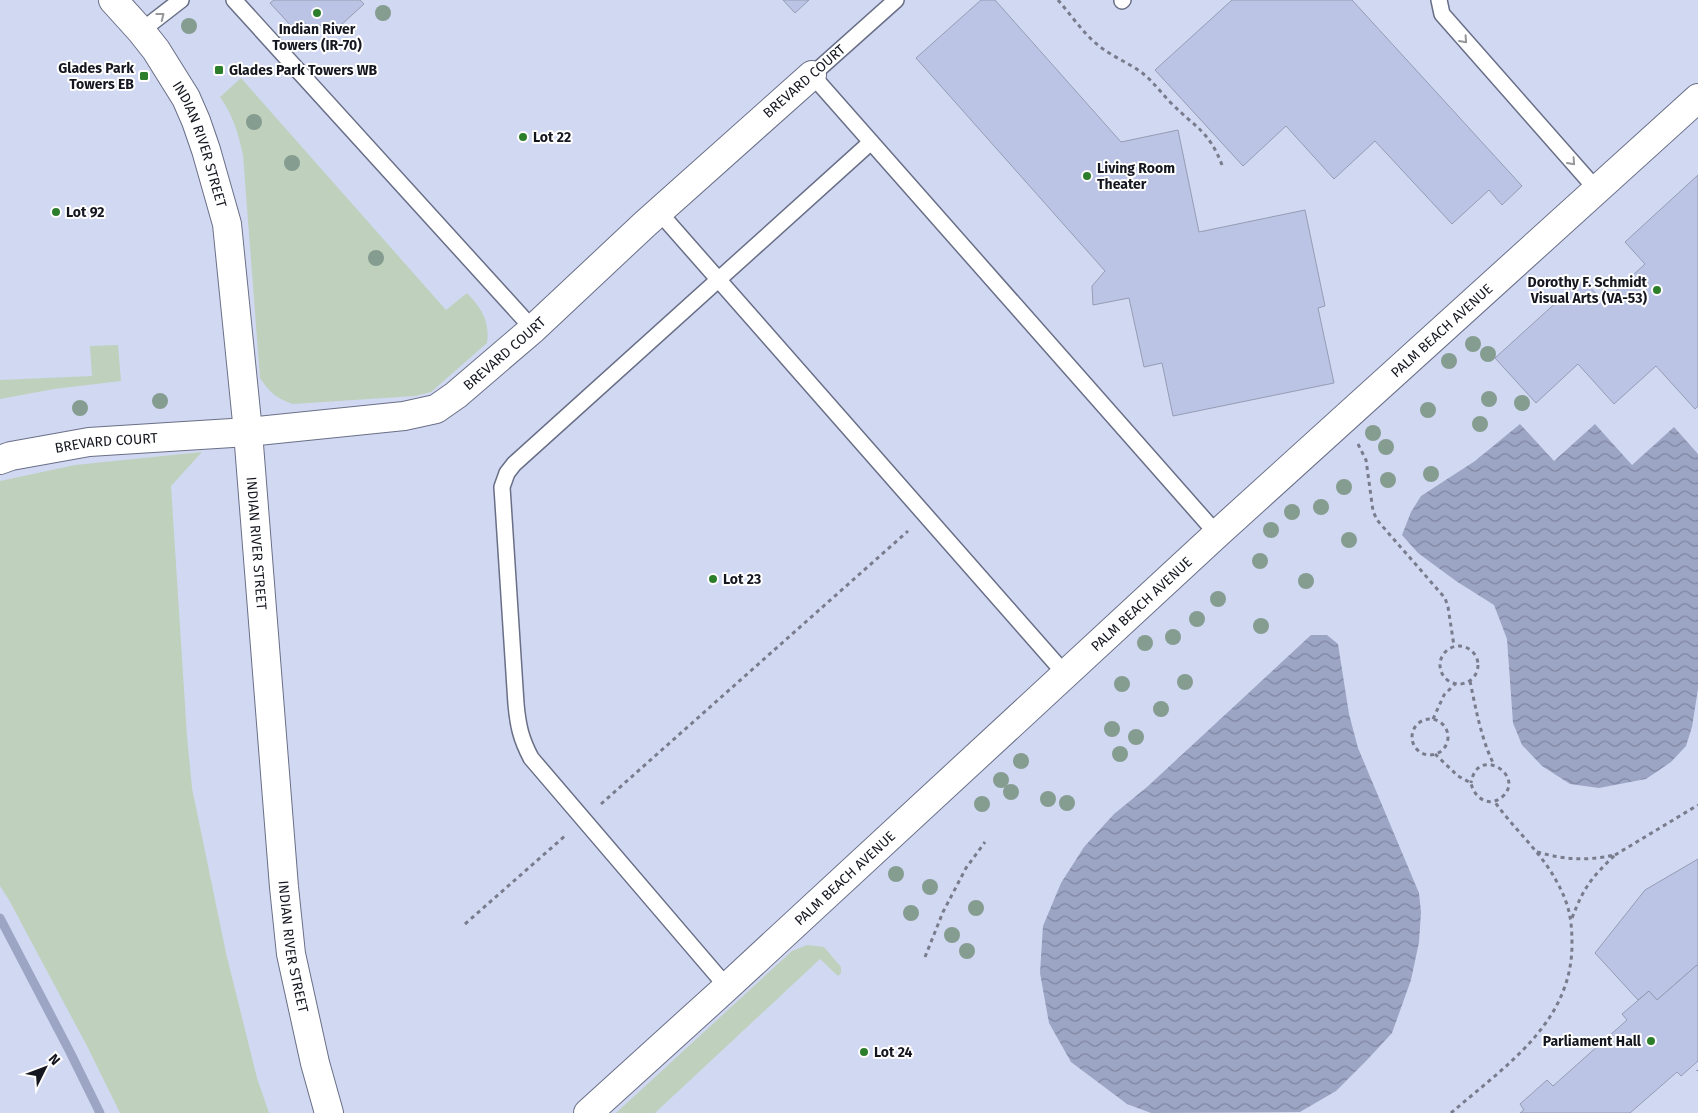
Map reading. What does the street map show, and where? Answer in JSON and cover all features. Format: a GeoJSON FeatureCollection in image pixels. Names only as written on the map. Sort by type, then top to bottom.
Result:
{"type":"FeatureCollection","features":[{"type":"Feature","properties":{"kind":"street","name":"INDIAN RIVER STREET"},"geometry":{"type":"LineString","coordinates":[[113,0],[141,31],[186,98],[206,150],[227,224],[248,432],[291,954],[315,1063],[330,1113]]}},
{"type":"Feature","properties":{"kind":"street","name":"BREVARD COURT"},"geometry":{"type":"LineString","coordinates":[[0,460],[11,456],[89,442],[248,432],[404,416],[436,409],[456,395],[533,329],[659,212],[812,75]]}},
{"type":"Feature","properties":{"kind":"street","name":"PALM BEACH AVENUE"},"geometry":{"type":"LineString","coordinates":[[588,1113],[1217,534],[1698,98]]}},
{"type":"Feature","properties":{"kind":"lane"},"geometry":{"type":"LineString","coordinates":[[141,31],[181,0]]}},
{"type":"Feature","properties":{"kind":"lane"},"geometry":{"type":"LineString","coordinates":[[234,0],[533,329]]}},
{"type":"Feature","properties":{"kind":"lane","name":"BREVARD COURT"},"geometry":{"type":"LineString","coordinates":[[812,75],[896,0]]}},
{"type":"Feature","properties":{"kind":"lane"},"geometry":{"type":"LineString","coordinates":[[1439,0],[1442,14],[1597,190]]}},
{"type":"Feature","properties":{"kind":"lane"},"geometry":{"type":"LineString","coordinates":[[812,75],[1217,534]]}},
{"type":"Feature","properties":{"kind":"lane"},"geometry":{"type":"LineString","coordinates":[[727,987],[531,758],[522,742],[518,728],[502,487],[507,473],[514,464],[871,142]]}},
{"type":"Feature","properties":{"kind":"lane"},"geometry":{"type":"LineString","coordinates":[[659,212],[1066,674]]}},
{"type":"Feature","properties":{"kind":"path"},"geometry":{"type":"LineString","coordinates":[[1058,0],[1087,35],[1099,46],[1140,71],[1153,82],[1172,105],[1208,138],[1215,148],[1222,166]]}},
{"type":"Feature","properties":{"kind":"path"},"geometry":{"type":"LineString","coordinates":[[1354,436],[1366,460],[1373,511],[1377,520],[1445,598],[1454,646]]}},
{"type":"Feature","properties":{"kind":"path"},"geometry":{"type":"LineString","coordinates":[[465,924],[926,514]]}},
{"type":"Feature","properties":{"kind":"path"},"geometry":{"type":"LineString","coordinates":[[1433,719],[1444,695],[1455,684],[1470,681],[1478,670],[1477,657],[1467,647],[1454,646],[1444,654],[1440,666],[1445,677],[1455,684]]}},
{"type":"Feature","properties":{"kind":"path"},"geometry":{"type":"LineString","coordinates":[[1470,681],[1486,748],[1494,765],[1504,772],[1509,783],[1505,794],[1494,801],[1481,800],[1476,796],[1471,783],[1472,777],[1481,766],[1494,765]]}},
{"type":"Feature","properties":{"kind":"path"},"geometry":{"type":"LineString","coordinates":[[1433,719],[1444,726],[1448,739],[1441,751],[1428,755],[1417,749],[1412,738],[1413,730],[1423,720],[1433,719]]}},
{"type":"Feature","properties":{"kind":"path"},"geometry":{"type":"LineString","coordinates":[[1435,754],[1458,776],[1471,783]]}},
{"type":"Feature","properties":{"kind":"path"},"geometry":{"type":"LineString","coordinates":[[1494,801],[1508,821],[1537,852],[1557,882],[1572,919]]}},
{"type":"Feature","properties":{"kind":"path"},"geometry":{"type":"LineString","coordinates":[[1451,1113],[1525,1049],[1545,1026],[1561,997],[1572,964],[1572,919],[1581,894],[1595,874],[1615,855],[1698,805]]}},
{"type":"Feature","properties":{"kind":"path"},"geometry":{"type":"LineString","coordinates":[[925,957],[943,912],[962,875],[985,842]]}},
{"type":"Feature","properties":{"kind":"path"},"geometry":{"type":"LineString","coordinates":[[1537,852],[1561,859],[1579,860],[1615,855]]}},
{"type":"Feature","properties":{"kind":"shaded area"},"geometry":{"type":"Polygon","coordinates":[[[0,0],[1698,0],[1698,1113],[0,1113],[0,0]]]}},
{"type":"Feature","properties":{"kind":"green space"},"geometry":{"type":"Polygon","coordinates":[[[241,78],[446,310],[467,293],[481,310],[486,322],[487,343],[431,392],[415,396],[293,404],[282,400],[274,394],[260,378],[243,155],[235,125],[220,97],[241,78]]]}},
{"type":"Feature","properties":{"kind":"green space"},"geometry":{"type":"Polygon","coordinates":[[[118,345],[121,381],[54,389],[0,399],[0,380],[92,376],[90,346],[118,345]]]}},
{"type":"Feature","properties":{"kind":"green space"},"geometry":{"type":"Polygon","coordinates":[[[202,452],[171,486],[192,788],[226,953],[257,1078],[269,1113],[120,1113],[87,1046],[0,886],[0,481],[75,465],[202,452]]]}},
{"type":"Feature","properties":{"kind":"green space"},"geometry":{"type":"Polygon","coordinates":[[[807,945],[824,947],[841,967],[841,973],[838,976],[820,959],[655,1113],[616,1113],[792,951],[807,945]]]}},
{"type":"Feature","properties":{"kind":"water"},"geometry":{"type":"Polygon","coordinates":[[[1520,424],[1554,461],[1595,424],[1632,465],[1674,427],[1698,454],[1698,689],[1692,727],[1686,746],[1671,762],[1646,779],[1599,788],[1570,784],[1542,766],[1522,745],[1513,723],[1507,639],[1494,605],[1456,581],[1418,553],[1402,535],[1411,512],[1421,496],[1475,461],[1520,424]]]}},
{"type":"Feature","properties":{"kind":"water"},"geometry":{"type":"Polygon","coordinates":[[[1311,635],[1327,635],[1338,644],[1349,714],[1358,748],[1419,893],[1421,912],[1419,942],[1411,980],[1392,1033],[1336,1091],[1300,1112],[1151,1113],[1127,1104],[1071,1062],[1049,1023],[1040,973],[1043,926],[1061,883],[1084,847],[1114,814],[1147,787],[1311,635]]]}},
{"type":"Feature","properties":{"kind":"building","name":"Indian River Towers (IR-70)"},"geometry":{"type":"Polygon","coordinates":[[[274,0],[360,0],[364,4],[330,35],[321,25],[313,32],[303,21],[294,29],[270,3],[274,0]]]}},
{"type":"Feature","properties":{"kind":"building"},"geometry":{"type":"Polygon","coordinates":[[[783,0],[809,0],[795,13],[783,0]]]}},
{"type":"Feature","properties":{"kind":"building"},"geometry":{"type":"Polygon","coordinates":[[[981,0],[995,0],[1121,142],[1178,130],[1199,232],[1305,210],[1325,306],[1318,308],[1334,383],[1173,416],[1162,363],[1144,367],[1129,298],[1093,305],[1092,286],[1105,271],[916,58],[981,0]]]}},
{"type":"Feature","properties":{"kind":"building"},"geometry":{"type":"Polygon","coordinates":[[[1232,0],[1352,0],[1522,186],[1502,205],[1489,190],[1452,224],[1375,141],[1334,179],[1286,126],[1243,166],[1155,70],[1232,0]]]}},
{"type":"Feature","properties":{"kind":"building","name":"Dorothy F. Schmidt Visual Arts (VA-53)"},"geometry":{"type":"Polygon","coordinates":[[[1698,175],[1698,406],[1695,409],[1656,366],[1614,404],[1578,364],[1536,403],[1495,358],[1582,279],[1604,302],[1645,264],[1625,242],[1698,175]]]}},
{"type":"Feature","properties":{"kind":"building","name":"Parliament Hall"},"geometry":{"type":"Polygon","coordinates":[[[1698,859],[1698,966],[1657,1000],[1649,991],[1638,1000],[1595,953],[1645,890],[1698,859]]]}},
{"type":"Feature","properties":{"kind":"building","name":"Parliament Hall"},"geometry":{"type":"Polygon","coordinates":[[[1697,965],[1698,1061],[1681,1076],[1677,1072],[1630,1113],[1520,1113],[1524,1110],[1520,1104],[1547,1080],[1553,1086],[1627,1020],[1622,1014],[1649,991],[1657,1000],[1697,965]]]}},
{"type":"Feature","properties":{"kind":"waterway"},"geometry":{"type":"LineString","coordinates":[[0,918],[100,1113]]}},
{"type":"Feature","properties":{"kind":"place","name":"Indian River Towers (IR-70)"},"geometry":{"type":"Point","coordinates":[317,13]}},
{"type":"Feature","properties":{"kind":"place","name":"Glades Park Towers WB"},"geometry":{"type":"Point","coordinates":[219,70]}},
{"type":"Feature","properties":{"kind":"place","name":"Glades Park Towers EB"},"geometry":{"type":"Point","coordinates":[144,76]}},
{"type":"Feature","properties":{"kind":"place","name":"Lot 22"},"geometry":{"type":"Point","coordinates":[523,137]}},
{"type":"Feature","properties":{"kind":"place","name":"Living Room Theater"},"geometry":{"type":"Point","coordinates":[1087,176]}},
{"type":"Feature","properties":{"kind":"place","name":"Lot 92"},"geometry":{"type":"Point","coordinates":[56,212]}},
{"type":"Feature","properties":{"kind":"place","name":"Dorothy F. Schmidt Visual Arts (VA-53)"},"geometry":{"type":"Point","coordinates":[1657,290]}},
{"type":"Feature","properties":{"kind":"place","name":"Lot 23"},"geometry":{"type":"Point","coordinates":[713,579]}},
{"type":"Feature","properties":{"kind":"place","name":"Parliament Hall"},"geometry":{"type":"Point","coordinates":[1651,1041]}},
{"type":"Feature","properties":{"kind":"place","name":"Lot 24"},"geometry":{"type":"Point","coordinates":[864,1052]}}]}
